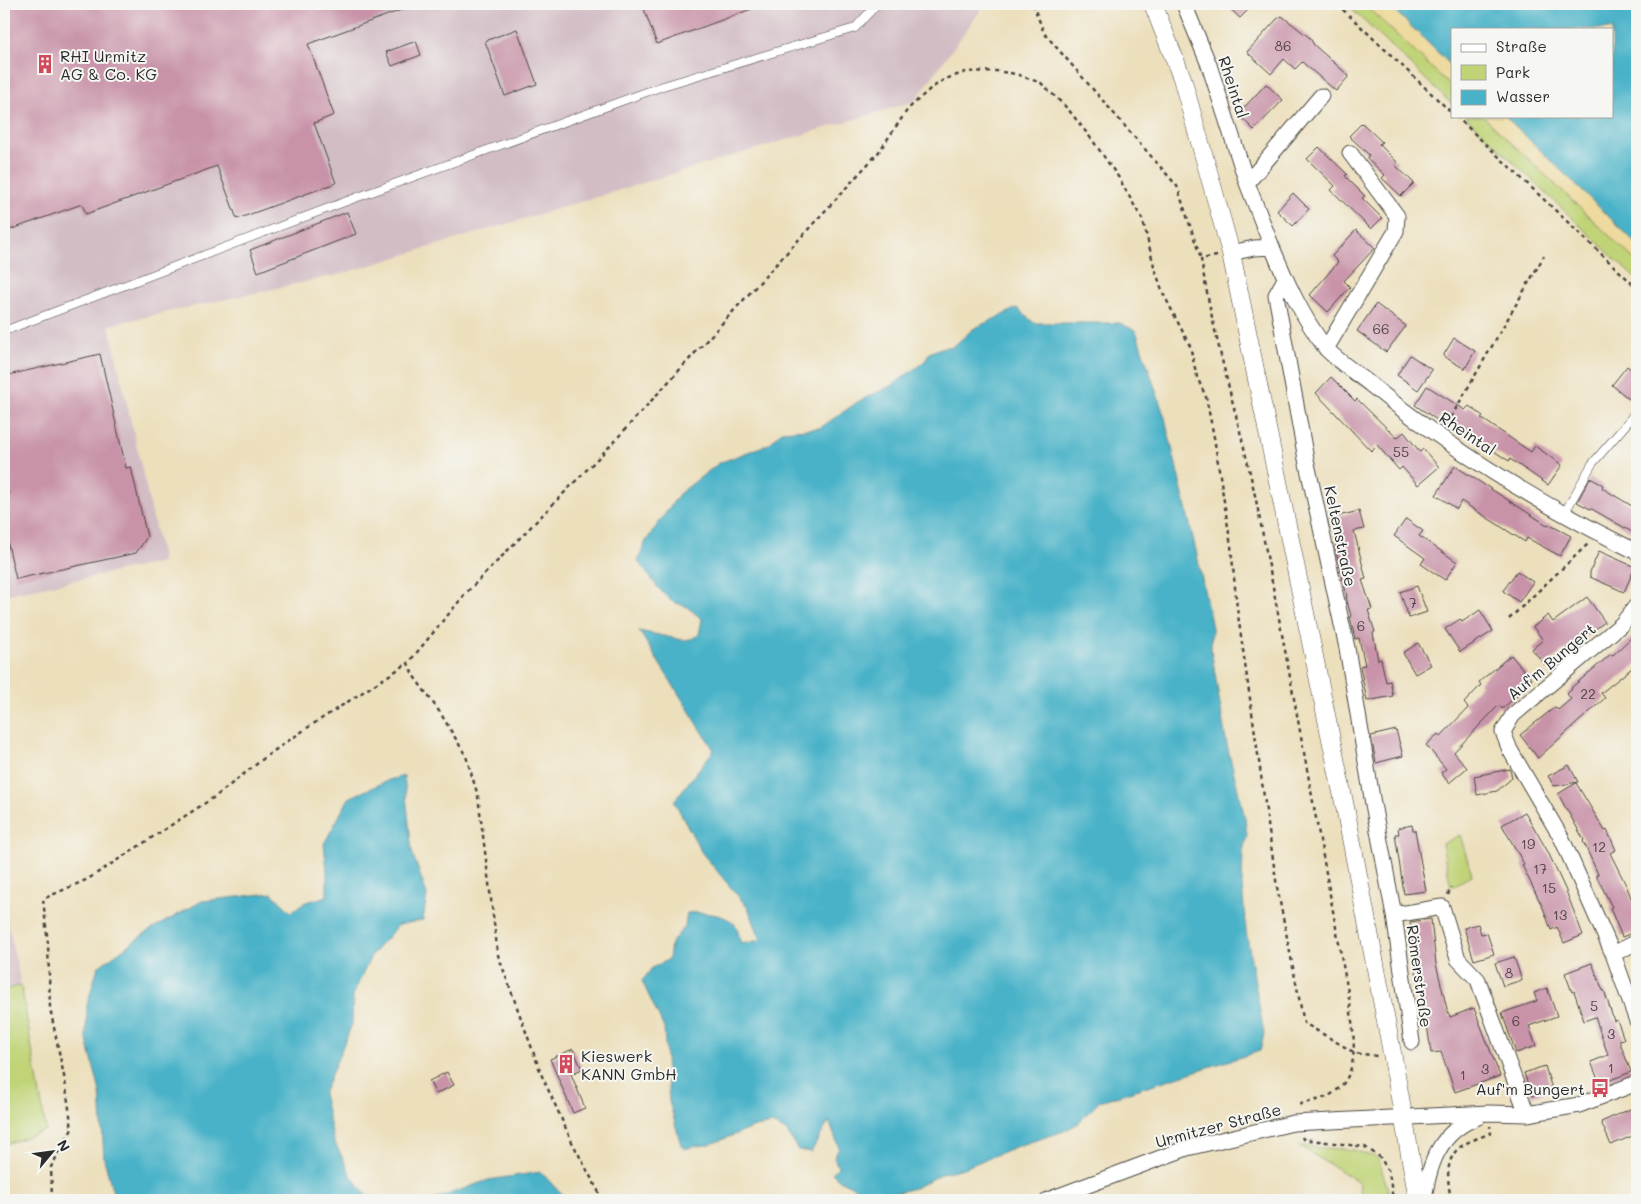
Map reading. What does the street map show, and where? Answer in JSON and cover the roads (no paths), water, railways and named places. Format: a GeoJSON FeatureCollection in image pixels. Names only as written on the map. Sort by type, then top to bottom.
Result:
{"type":"FeatureCollection","features":[{"type":"Feature","properties":{"kind":"street"},"geometry":{"type":"LineString","coordinates":[[1153,4],[1182,78],[1231,253],[1346,812],[1418,1200]]}},
{"type":"Feature","properties":{"kind":"street","name":"Rheintal"},"geometry":{"type":"LineString","coordinates":[[1184,4],[1209,65],[1247,183],[1285,279],[1306,318],[1326,348],[1386,397],[1440,436],[1533,498],[1637,552]]}},
{"type":"Feature","properties":{"kind":"street"},"geometry":{"type":"LineString","coordinates":[[1247,183],[1321,96]]}},
{"type":"Feature","properties":{"kind":"street"},"geometry":{"type":"LineString","coordinates":[[1326,348],[1396,231],[1397,216],[1350,152]]}},
{"type":"Feature","properties":{"kind":"street"},"geometry":{"type":"LineString","coordinates":[[1231,253],[1254,248],[1272,247]]}},
{"type":"Feature","properties":{"kind":"street","name":"Keltenstraße"},"geometry":{"type":"LineString","coordinates":[[1285,279],[1276,295],[1306,459],[1347,648],[1373,804]]}},
{"type":"Feature","properties":{"kind":"street","name":"Auf'm Bungert"},"geometry":{"type":"LineString","coordinates":[[1637,605],[1622,624],[1513,715],[1503,732],[1510,750],[1562,839],[1613,954],[1637,1021]]}},
{"type":"Feature","properties":{"kind":"street","name":"Römerstraße"},"geometry":{"type":"LineString","coordinates":[[1373,804],[1394,915],[1412,1042]]}},
{"type":"Feature","properties":{"kind":"street","name":"Römerstraße"},"geometry":{"type":"LineString","coordinates":[[1394,915],[1442,907],[1458,958],[1478,980],[1527,1114]]}},
{"type":"Feature","properties":{"kind":"street"},"geometry":{"type":"LineString","coordinates":[[1613,954],[1637,942]]}},
{"type":"Feature","properties":{"kind":"street","name":"Urmitzer Straße"},"geometry":{"type":"LineString","coordinates":[[1048,1200],[1187,1148],[1293,1123],[1488,1113],[1527,1114],[1579,1105],[1637,1083]]}},
{"type":"Feature","properties":{"kind":"street"},"geometry":{"type":"LineString","coordinates":[[1424,1200],[1433,1160],[1445,1139],[1457,1127],[1488,1113]]}},
{"type":"Feature","properties":{"kind":"lane"},"geometry":{"type":"LineString","coordinates":[[4,331],[347,201],[662,86],[856,28],[878,4]]}},
{"type":"Feature","properties":{"kind":"lane"},"geometry":{"type":"LineString","coordinates":[[1564,514],[1592,464],[1629,421],[1637,408]]}},
{"type":"Feature","properties":{"kind":"water"},"geometry":{"type":"Polygon","coordinates":[[[1388,4],[1637,4],[1637,244],[1507,118],[1614,118],[1614,28],[1451,28],[1451,65],[1388,4]]]}},
{"type":"Feature","properties":{"kind":"water"},"geometry":{"type":"Polygon","coordinates":[[[1017,308],[1034,323],[1120,323],[1136,331],[1165,418],[1212,628],[1211,649],[1226,741],[1245,818],[1247,836],[1243,851],[1242,884],[1246,931],[1264,1034],[1260,1051],[1100,1101],[1077,1124],[1064,1131],[1015,1147],[964,1168],[942,1173],[917,1187],[896,1193],[866,1193],[841,1181],[832,1173],[838,1167],[834,1158],[839,1148],[829,1121],[811,1152],[798,1150],[786,1131],[772,1124],[755,1127],[708,1145],[684,1149],[681,1145],[669,1101],[664,1028],[642,981],[652,968],[669,959],[671,943],[685,926],[687,913],[715,914],[728,919],[737,928],[741,944],[761,940],[748,908],[702,853],[674,801],[714,750],[639,631],[683,640],[691,639],[699,635],[702,619],[687,607],[671,601],[659,589],[638,561],[646,541],[679,494],[719,463],[769,444],[782,431],[820,428],[859,401],[893,385],[925,361],[929,353],[941,348],[954,346],[973,329],[1017,308]]]}},
{"type":"Feature","properties":{"kind":"water"},"geometry":{"type":"Polygon","coordinates":[[[404,776],[412,852],[427,895],[423,920],[398,925],[371,956],[353,995],[352,1024],[323,1094],[334,1141],[352,1177],[370,1200],[115,1200],[104,1159],[100,1092],[86,1036],[87,1005],[98,967],[147,932],[202,901],[272,893],[291,912],[303,903],[327,896],[324,844],[349,798],[389,780],[404,776]]]}},
{"type":"Feature","properties":{"kind":"water"},"geometry":{"type":"Polygon","coordinates":[[[541,1172],[565,1200],[433,1200],[488,1180],[541,1172]]]}},
{"type":"Feature","properties":{"kind":"place","name":"RHI Urmitz AG & Co. KG"},"geometry":{"type":"Point","coordinates":[45,64]}},
{"type":"Feature","properties":{"kind":"place","name":"Kieswerk KANN GmbH"},"geometry":{"type":"Point","coordinates":[566,1064]}},
{"type":"Feature","properties":{"kind":"place","name":"Auf'm Bungert"},"geometry":{"type":"Point","coordinates":[1600,1088]}}]}
